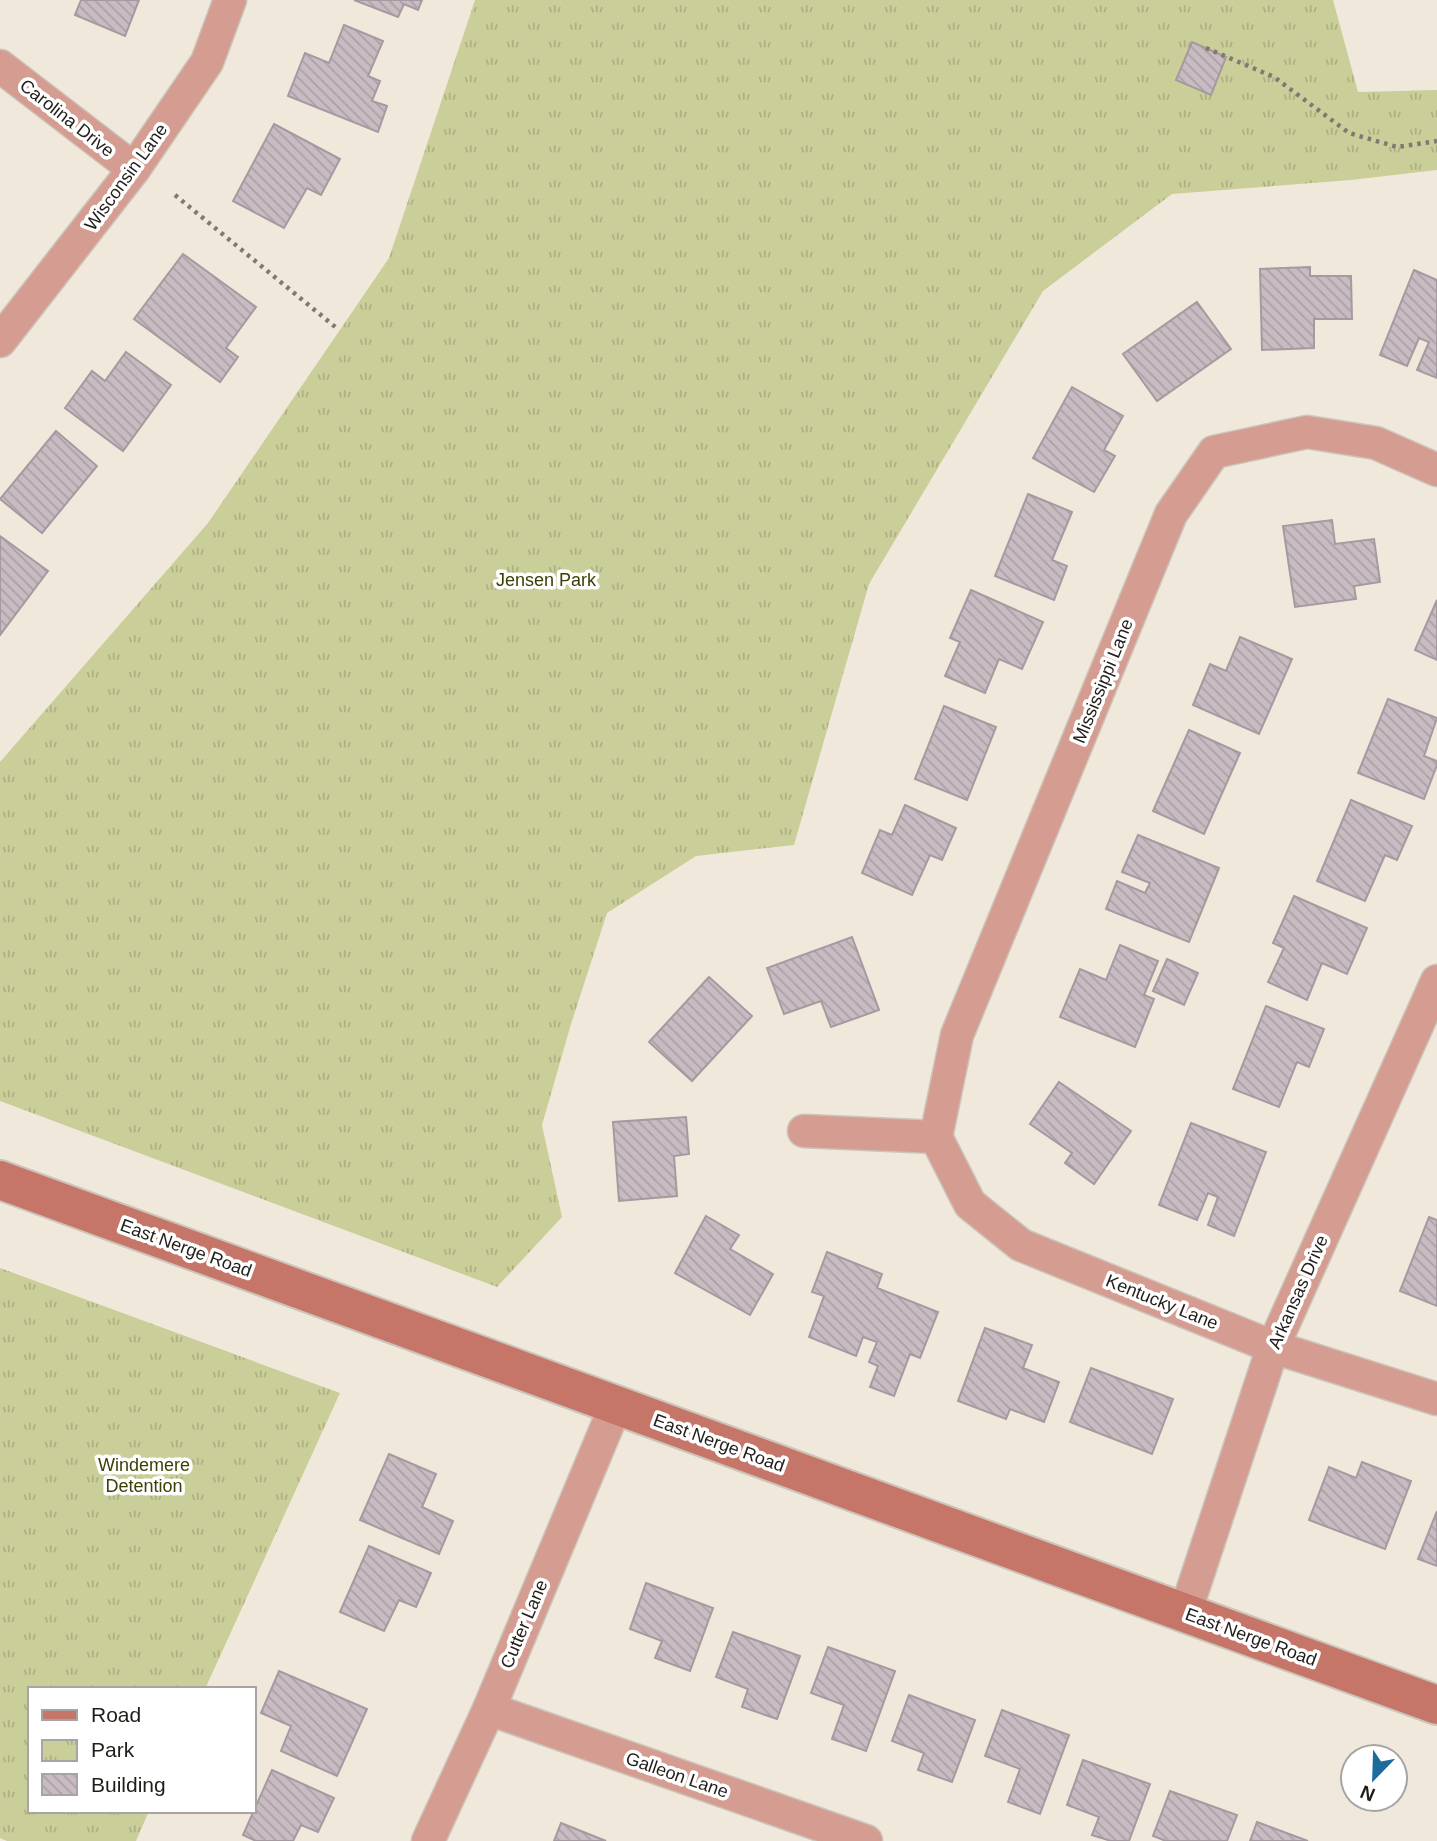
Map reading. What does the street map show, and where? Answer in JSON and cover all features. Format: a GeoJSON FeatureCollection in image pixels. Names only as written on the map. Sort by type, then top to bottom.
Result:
{"type":"FeatureCollection","features":[{"type":"Feature","properties":{"kind":"main road","name":"East Nerge Road"},"geometry":{"type":"LineString","coordinates":[[0,1180],[1437,1705]]}},
{"type":"Feature","properties":{"kind":"street","name":"Wisconsin Lane"},"geometry":{"type":"LineString","coordinates":[[0,341],[134,169],[207,62],[230,0]]}},
{"type":"Feature","properties":{"kind":"street","name":"Carolina Drive"},"geometry":{"type":"LineString","coordinates":[[0,66],[134,169]]}},
{"type":"Feature","properties":{"kind":"street","name":"Mississippi Lane"},"geometry":{"type":"LineString","coordinates":[[936,1138],[957,1035],[1171,514],[1214,452],[1307,432],[1376,443],[1437,470]]}},
{"type":"Feature","properties":{"kind":"street","name":"Arkansas Drive"},"geometry":{"type":"LineString","coordinates":[[1185,1613],[1273,1347],[1437,981]]}},
{"type":"Feature","properties":{"kind":"street"},"geometry":{"type":"LineString","coordinates":[[804,1131],[936,1138]]}},
{"type":"Feature","properties":{"kind":"street","name":"Kentucky Lane"},"geometry":{"type":"LineString","coordinates":[[936,1138],[970,1204],[1021,1245],[1273,1347],[1437,1399]]}},
{"type":"Feature","properties":{"kind":"street","name":"Cutter Lane"},"geometry":{"type":"LineString","coordinates":[[428,1841],[489,1709],[616,1405]]}},
{"type":"Feature","properties":{"kind":"street","name":"Galleon Lane"},"geometry":{"type":"LineString","coordinates":[[489,1709],[866,1841]]}},
{"type":"Feature","properties":{"kind":"path"},"geometry":{"type":"LineString","coordinates":[[1206,48],[1274,77],[1349,133],[1397,147],[1437,141]]}},
{"type":"Feature","properties":{"kind":"path"},"geometry":{"type":"LineString","coordinates":[[174,195],[340,330]]}},
{"type":"Feature","properties":{"kind":"green space","name":"Jensen Park"},"geometry":{"type":"Polygon","coordinates":[[[475,0],[1333,0],[1358,92],[1437,90],[1437,170],[1351,180],[1172,194],[1043,291],[869,584],[794,845],[696,856],[607,913],[542,1125],[562,1217],[497,1287],[0,1101],[0,762],[208,523],[389,258],[475,0]]]}},
{"type":"Feature","properties":{"kind":"green space","name":"Windemere Detention"},"geometry":{"type":"Polygon","coordinates":[[[0,1268],[340,1393],[206,1687],[28,1687],[28,1813],[148,1813],[136,1841],[7,1841],[0,1838],[0,1268]]]}},
{"type":"Feature","properties":{"kind":"building"},"geometry":{"type":"Polygon","coordinates":[[[81,0],[139,0],[125,36],[75,15],[81,0]]]}},
{"type":"Feature","properties":{"kind":"building"},"geometry":{"type":"Polygon","coordinates":[[[354,0],[422,0],[418,10],[404,4],[398,17],[354,0]]]}},
{"type":"Feature","properties":{"kind":"building"},"geometry":{"type":"Polygon","coordinates":[[[344,25],[383,41],[368,76],[380,81],[372,101],[387,106],[378,132],[288,96],[305,53],[329,63],[344,25]]]}},
{"type":"Feature","properties":{"kind":"building"},"geometry":{"type":"Polygon","coordinates":[[[1192,42],[1226,57],[1211,95],[1176,80],[1192,42]]]}},
{"type":"Feature","properties":{"kind":"building"},"geometry":{"type":"Polygon","coordinates":[[[274,124],[340,159],[321,195],[307,188],[284,228],[233,201],[274,124]]]}},
{"type":"Feature","properties":{"kind":"building"},"geometry":{"type":"Polygon","coordinates":[[[183,254],[256,307],[226,348],[238,357],[220,382],[134,319],[183,254]]]}},
{"type":"Feature","properties":{"kind":"building"},"geometry":{"type":"Polygon","coordinates":[[[1310,267],[1310,276],[1351,276],[1352,319],[1314,319],[1314,348],[1262,350],[1260,269],[1310,267]]]}},
{"type":"Feature","properties":{"kind":"building"},"geometry":{"type":"Polygon","coordinates":[[[1414,270],[1437,280],[1437,378],[1417,370],[1429,342],[1419,338],[1407,366],[1380,355],[1414,270]]]}},
{"type":"Feature","properties":{"kind":"building"},"geometry":{"type":"Polygon","coordinates":[[[1197,302],[1231,349],[1157,401],[1123,354],[1197,302]]]}},
{"type":"Feature","properties":{"kind":"building"},"geometry":{"type":"Polygon","coordinates":[[[126,352],[171,385],[123,451],[65,408],[92,371],[105,381],[126,352]]]}},
{"type":"Feature","properties":{"kind":"building"},"geometry":{"type":"Polygon","coordinates":[[[1072,387],[1123,416],[1104,450],[1115,456],[1094,492],[1033,458],[1072,387]]]}},
{"type":"Feature","properties":{"kind":"building"},"geometry":{"type":"Polygon","coordinates":[[[56,431],[97,466],[42,533],[0,499],[56,431]]]}},
{"type":"Feature","properties":{"kind":"building"},"geometry":{"type":"Polygon","coordinates":[[[1028,494],[1072,512],[1052,560],[1067,566],[1054,600],[995,576],[1028,494]]]}},
{"type":"Feature","properties":{"kind":"building"},"geometry":{"type":"Polygon","coordinates":[[[1332,520],[1335,544],[1374,539],[1380,582],[1354,586],[1356,599],[1295,607],[1283,526],[1332,520]]]}},
{"type":"Feature","properties":{"kind":"building"},"geometry":{"type":"Polygon","coordinates":[[[0,536],[48,571],[0,635],[0,536]]]}},
{"type":"Feature","properties":{"kind":"building"},"geometry":{"type":"Polygon","coordinates":[[[971,590],[1043,622],[1022,669],[999,659],[985,693],[945,676],[960,642],[950,638],[971,590]]]}},
{"type":"Feature","properties":{"kind":"building"},"geometry":{"type":"Polygon","coordinates":[[[1437,600],[1437,660],[1415,650],[1437,600]]]}},
{"type":"Feature","properties":{"kind":"building"},"geometry":{"type":"Polygon","coordinates":[[[1240,637],[1292,659],[1259,734],[1193,705],[1210,664],[1226,671],[1240,637]]]}},
{"type":"Feature","properties":{"kind":"building"},"geometry":{"type":"Polygon","coordinates":[[[1388,699],[1437,718],[1424,756],[1437,761],[1437,765],[1424,799],[1358,773],[1388,699]]]}},
{"type":"Feature","properties":{"kind":"building"},"geometry":{"type":"Polygon","coordinates":[[[944,706],[996,727],[967,800],[915,779],[944,706]]]}},
{"type":"Feature","properties":{"kind":"building"},"geometry":{"type":"Polygon","coordinates":[[[1189,730],[1240,753],[1204,834],[1153,811],[1189,730]]]}},
{"type":"Feature","properties":{"kind":"building"},"geometry":{"type":"Polygon","coordinates":[[[1351,800],[1412,826],[1397,860],[1385,855],[1365,901],[1317,881],[1351,800]]]}},
{"type":"Feature","properties":{"kind":"building"},"geometry":{"type":"Polygon","coordinates":[[[905,805],[956,828],[942,860],[930,855],[912,895],[862,873],[880,830],[892,835],[905,805]]]}},
{"type":"Feature","properties":{"kind":"building"},"geometry":{"type":"Polygon","coordinates":[[[1138,835],[1219,868],[1189,942],[1106,909],[1117,881],[1145,893],[1150,883],[1122,872],[1138,835]]]}},
{"type":"Feature","properties":{"kind":"building"},"geometry":{"type":"Polygon","coordinates":[[[1294,896],[1367,928],[1347,974],[1322,963],[1307,1000],[1268,982],[1284,948],[1273,943],[1294,896]]]}},
{"type":"Feature","properties":{"kind":"building"},"geometry":{"type":"Polygon","coordinates":[[[852,937],[879,1010],[831,1027],[821,1001],[784,1014],[767,968],[852,937]]]}},
{"type":"Feature","properties":{"kind":"building"},"geometry":{"type":"Polygon","coordinates":[[[1120,945],[1158,961],[1144,995],[1154,999],[1135,1047],[1060,1017],[1080,969],[1106,980],[1120,945]]]}},
{"type":"Feature","properties":{"kind":"building"},"geometry":{"type":"Polygon","coordinates":[[[1167,959],[1198,973],[1184,1005],[1153,991],[1167,959]]]}},
{"type":"Feature","properties":{"kind":"building"},"geometry":{"type":"Polygon","coordinates":[[[709,977],[752,1016],[692,1081],[649,1042],[709,977]]]}},
{"type":"Feature","properties":{"kind":"building"},"geometry":{"type":"Polygon","coordinates":[[[1266,1006],[1324,1029],[1309,1067],[1297,1062],[1279,1107],[1233,1089],[1266,1006]]]}},
{"type":"Feature","properties":{"kind":"building"},"geometry":{"type":"Polygon","coordinates":[[[1059,1082],[1131,1131],[1094,1184],[1065,1163],[1072,1153],[1030,1124],[1059,1082]]]}},
{"type":"Feature","properties":{"kind":"building"},"geometry":{"type":"Polygon","coordinates":[[[686,1117],[689,1154],[674,1156],[677,1196],[619,1201],[613,1122],[686,1117]]]}},
{"type":"Feature","properties":{"kind":"building"},"geometry":{"type":"Polygon","coordinates":[[[1191,1123],[1266,1152],[1234,1236],[1208,1225],[1218,1197],[1208,1193],[1197,1220],[1159,1205],[1191,1123]]]}},
{"type":"Feature","properties":{"kind":"building"},"geometry":{"type":"Polygon","coordinates":[[[706,1216],[739,1235],[730,1249],[773,1274],[750,1315],[675,1273],[706,1216]]]}},
{"type":"Feature","properties":{"kind":"building"},"geometry":{"type":"Polygon","coordinates":[[[1429,1217],[1437,1220],[1437,1306],[1400,1291],[1429,1217]]]}},
{"type":"Feature","properties":{"kind":"building"},"geometry":{"type":"Polygon","coordinates":[[[827,1252],[882,1274],[877,1288],[938,1312],[920,1358],[910,1354],[894,1396],[870,1387],[878,1366],[869,1362],[877,1342],[863,1337],[856,1356],[809,1337],[824,1296],[812,1292],[827,1252]]]}},
{"type":"Feature","properties":{"kind":"building"},"geometry":{"type":"Polygon","coordinates":[[[985,1328],[1032,1345],[1023,1368],[1059,1382],[1044,1422],[1010,1409],[1006,1419],[958,1401],[985,1328]]]}},
{"type":"Feature","properties":{"kind":"building"},"geometry":{"type":"Polygon","coordinates":[[[1091,1368],[1173,1399],[1152,1454],[1070,1422],[1091,1368]]]}},
{"type":"Feature","properties":{"kind":"building"},"geometry":{"type":"Polygon","coordinates":[[[389,1454],[436,1474],[422,1507],[453,1521],[439,1554],[360,1520],[389,1454]]]}},
{"type":"Feature","properties":{"kind":"building"},"geometry":{"type":"Polygon","coordinates":[[[1362,1462],[1411,1481],[1385,1549],[1309,1520],[1329,1467],[1356,1478],[1362,1462]]]}},
{"type":"Feature","properties":{"kind":"building"},"geometry":{"type":"Polygon","coordinates":[[[1437,1511],[1437,1566],[1418,1559],[1437,1511]]]}},
{"type":"Feature","properties":{"kind":"building"},"geometry":{"type":"Polygon","coordinates":[[[369,1546],[431,1573],[416,1607],[399,1600],[384,1631],[340,1612],[369,1546]]]}},
{"type":"Feature","properties":{"kind":"building"},"geometry":{"type":"Polygon","coordinates":[[[646,1583],[713,1608],[690,1671],[655,1658],[662,1641],[630,1629],[646,1583]]]}},
{"type":"Feature","properties":{"kind":"building"},"geometry":{"type":"Polygon","coordinates":[[[733,1632],[800,1656],[777,1719],[742,1707],[748,1689],[716,1677],[733,1632]]]}},
{"type":"Feature","properties":{"kind":"building"},"geometry":{"type":"Polygon","coordinates":[[[828,1647],[895,1671],[866,1751],[832,1739],[844,1705],[811,1693],[828,1647]]]}},
{"type":"Feature","properties":{"kind":"building"},"geometry":{"type":"Polygon","coordinates":[[[279,1671],[367,1709],[337,1776],[281,1751],[291,1726],[261,1713],[279,1671]]]}},
{"type":"Feature","properties":{"kind":"building"},"geometry":{"type":"Polygon","coordinates":[[[909,1695],[975,1720],[952,1782],[918,1770],[924,1753],[892,1741],[909,1695]]]}},
{"type":"Feature","properties":{"kind":"building"},"geometry":{"type":"Polygon","coordinates":[[[1002,1710],[1069,1735],[1040,1814],[1008,1802],[1020,1769],[985,1756],[1002,1710]]]}},
{"type":"Feature","properties":{"kind":"building"},"geometry":{"type":"Polygon","coordinates":[[[1083,1760],[1150,1784],[1129,1841],[1111,1841],[1092,1835],[1099,1817],[1067,1805],[1083,1760]]]}},
{"type":"Feature","properties":{"kind":"building"},"geometry":{"type":"Polygon","coordinates":[[[272,1770],[334,1798],[318,1832],[301,1825],[293,1841],[256,1841],[243,1835],[253,1813],[256,1813],[256,1806],[272,1770]]]}},
{"type":"Feature","properties":{"kind":"building"},"geometry":{"type":"Polygon","coordinates":[[[1170,1791],[1237,1815],[1227,1841],[1166,1841],[1153,1836],[1170,1791]]]}},
{"type":"Feature","properties":{"kind":"building"},"geometry":{"type":"Polygon","coordinates":[[[1257,1822],[1308,1841],[1250,1841],[1257,1822]]]}},
{"type":"Feature","properties":{"kind":"building"},"geometry":{"type":"Polygon","coordinates":[[[561,1823],[606,1841],[554,1841],[561,1823]]]}}]}
